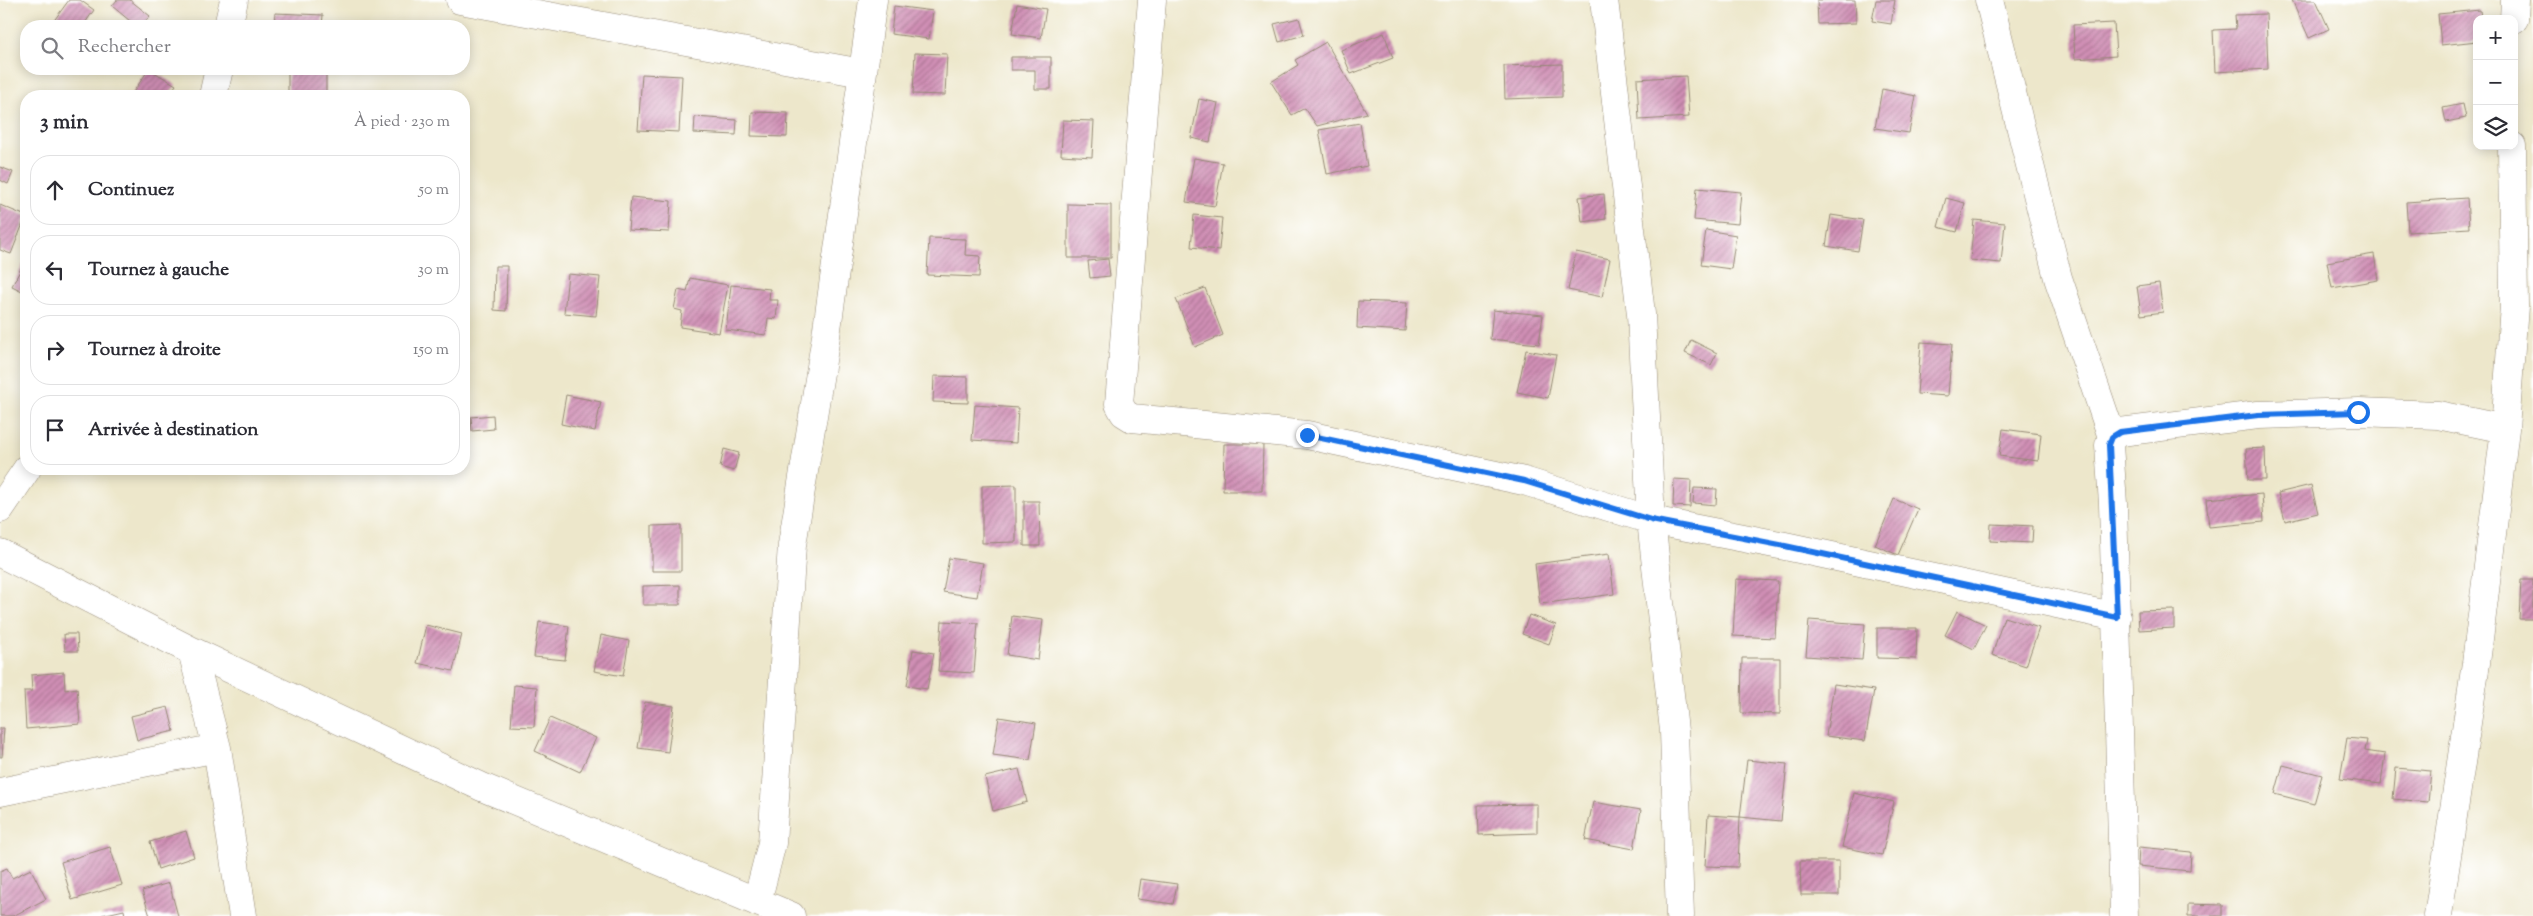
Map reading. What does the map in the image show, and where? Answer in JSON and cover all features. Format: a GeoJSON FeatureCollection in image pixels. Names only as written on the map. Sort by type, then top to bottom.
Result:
{"type":"FeatureCollection","features":[{"type":"Feature","properties":{"kind":"street"},"geometry":{"type":"LineString","coordinates":[[229,20],[234,0]]}},
{"type":"Feature","properties":{"kind":"street"},"geometry":{"type":"LineString","coordinates":[[460,0],[862,72]]}},
{"type":"Feature","properties":{"kind":"street"},"geometry":{"type":"LineString","coordinates":[[757,902],[772,843],[792,545],[826,336],[872,0]]}},
{"type":"Feature","properties":{"kind":"street"},"geometry":{"type":"LineString","coordinates":[[1152,0],[1119,404],[1124,413],[1132,418],[1307,435],[1524,481],[1651,520],[1785,546],[2117,617]]}},
{"type":"Feature","properties":{"kind":"street"},"geometry":{"type":"LineString","coordinates":[[1604,0],[1641,314],[1651,520],[1674,731],[1680,916]]}},
{"type":"Feature","properties":{"kind":"street"},"geometry":{"type":"LineString","coordinates":[[1989,0],[2058,278],[2112,437]]}},
{"type":"Feature","properties":{"kind":"street"},"geometry":{"type":"LineString","coordinates":[[2514,0],[2514,15]]}},
{"type":"Feature","properties":{"kind":"street"},"geometry":{"type":"LineString","coordinates":[[214,90],[218,75]]}},
{"type":"Feature","properties":{"kind":"street"},"geometry":{"type":"LineString","coordinates":[[2438,916],[2476,663],[2505,430],[2514,306],[2512,150]]}},
{"type":"Feature","properties":{"kind":"street"},"geometry":{"type":"LineString","coordinates":[[2124,916],[2117,617],[2109,445],[2112,437],[2120,432],[2258,415],[2349,413],[2438,415],[2505,430]]}},
{"type":"Feature","properties":{"kind":"street"},"geometry":{"type":"LineString","coordinates":[[0,509],[23,475]]}},
{"type":"Feature","properties":{"kind":"street"},"geometry":{"type":"LineString","coordinates":[[0,554],[192,651],[482,787],[791,916]]}},
{"type":"Feature","properties":{"kind":"street"},"geometry":{"type":"LineString","coordinates":[[192,651],[217,748],[243,916]]}},
{"type":"Feature","properties":{"kind":"street"},"geometry":{"type":"LineString","coordinates":[[0,792],[217,748]]}},
{"type":"Feature","properties":{"kind":"building"},"geometry":{"type":"Polygon","coordinates":[[[69,0],[80,0],[94,10],[87,20],[54,20],[69,0]]]}},
{"type":"Feature","properties":{"kind":"building"},"geometry":{"type":"Polygon","coordinates":[[[117,0],[130,0],[150,16],[146,20],[129,20],[112,6],[117,0]]]}},
{"type":"Feature","properties":{"kind":"building"},"geometry":{"type":"Polygon","coordinates":[[[1817,0],[1855,0],[1856,23],[1818,24],[1817,0]]]}},
{"type":"Feature","properties":{"kind":"building"},"geometry":{"type":"Polygon","coordinates":[[[1876,0],[1895,0],[1891,24],[1872,21],[1876,0]]]}},
{"type":"Feature","properties":{"kind":"building"},"geometry":{"type":"Polygon","coordinates":[[[2292,0],[2316,0],[2329,29],[2309,38],[2292,0]]]}},
{"type":"Feature","properties":{"kind":"building"},"geometry":{"type":"Polygon","coordinates":[[[1017,4],[1046,9],[1041,38],[1012,34],[1017,4]]]}},
{"type":"Feature","properties":{"kind":"building"},"geometry":{"type":"Polygon","coordinates":[[[894,6],[933,11],[929,39],[891,34],[894,6]]]}},
{"type":"Feature","properties":{"kind":"building"},"geometry":{"type":"Polygon","coordinates":[[[2480,10],[2481,15],[2473,15],[2473,41],[2441,45],[2438,14],[2480,10]]]}},
{"type":"Feature","properties":{"kind":"building"},"geometry":{"type":"Polygon","coordinates":[[[275,13],[323,15],[323,20],[274,20],[275,13]]]}},
{"type":"Feature","properties":{"kind":"building"},"geometry":{"type":"Polygon","coordinates":[[[2266,14],[2268,69],[2215,72],[2213,30],[2236,29],[2235,15],[2266,14]]]}},
{"type":"Feature","properties":{"kind":"building"},"geometry":{"type":"Polygon","coordinates":[[[1299,18],[1304,35],[1279,42],[1274,24],[1299,18]]]}},
{"type":"Feature","properties":{"kind":"building"},"geometry":{"type":"Polygon","coordinates":[[[2114,23],[2116,56],[2075,59],[2073,25],[2114,23]]]}},
{"type":"Feature","properties":{"kind":"building"},"geometry":{"type":"Polygon","coordinates":[[[1384,33],[1393,58],[1351,74],[1341,50],[1384,33]]]}},
{"type":"Feature","properties":{"kind":"building"},"geometry":{"type":"Polygon","coordinates":[[[1326,42],[1367,113],[1317,126],[1305,108],[1292,115],[1271,82],[1298,65],[1295,60],[1326,42]]]}},
{"type":"Feature","properties":{"kind":"building"},"geometry":{"type":"Polygon","coordinates":[[[915,53],[947,54],[945,95],[913,94],[915,53]]]}},
{"type":"Feature","properties":{"kind":"building"},"geometry":{"type":"Polygon","coordinates":[[[1011,57],[1051,57],[1051,89],[1035,89],[1035,70],[1011,70],[1011,57]]]}},
{"type":"Feature","properties":{"kind":"building"},"geometry":{"type":"Polygon","coordinates":[[[1562,64],[1562,97],[1505,99],[1504,66],[1562,64]]]}},
{"type":"Feature","properties":{"kind":"building"},"geometry":{"type":"Polygon","coordinates":[[[642,74],[682,76],[679,132],[638,130],[642,74]]]}},
{"type":"Feature","properties":{"kind":"building"},"geometry":{"type":"Polygon","coordinates":[[[145,75],[159,75],[176,85],[172,90],[135,90],[145,75]]]}},
{"type":"Feature","properties":{"kind":"building"},"geometry":{"type":"Polygon","coordinates":[[[288,75],[326,75],[326,90],[288,90],[288,75]]]}},
{"type":"Feature","properties":{"kind":"building"},"geometry":{"type":"Polygon","coordinates":[[[1686,76],[1689,117],[1639,120],[1637,79],[1686,76]]]}},
{"type":"Feature","properties":{"kind":"building"},"geometry":{"type":"Polygon","coordinates":[[[1882,89],[1916,96],[1909,133],[1875,128],[1882,89]]]}},
{"type":"Feature","properties":{"kind":"building"},"geometry":{"type":"Polygon","coordinates":[[[1199,99],[1218,103],[1210,142],[1191,138],[1199,99]]]}},
{"type":"Feature","properties":{"kind":"building"},"geometry":{"type":"Polygon","coordinates":[[[2463,104],[2466,118],[2446,122],[2443,108],[2463,104]]]}},
{"type":"Feature","properties":{"kind":"building"},"geometry":{"type":"Polygon","coordinates":[[[752,112],[788,113],[787,137],[751,136],[752,112]]]}},
{"type":"Feature","properties":{"kind":"building"},"geometry":{"type":"Polygon","coordinates":[[[695,117],[737,120],[736,135],[694,133],[695,117]]]}},
{"type":"Feature","properties":{"kind":"building"},"geometry":{"type":"Polygon","coordinates":[[[1063,120],[1094,121],[1092,157],[1061,155],[1063,120]]]}},
{"type":"Feature","properties":{"kind":"building"},"geometry":{"type":"Polygon","coordinates":[[[1360,123],[1367,166],[1327,174],[1319,130],[1360,123]]]}},
{"type":"Feature","properties":{"kind":"building"},"geometry":{"type":"Polygon","coordinates":[[[1194,158],[1223,163],[1215,206],[1186,202],[1194,158]]]}},
{"type":"Feature","properties":{"kind":"building"},"geometry":{"type":"Polygon","coordinates":[[[0,167],[13,172],[8,184],[0,180],[0,167]]]}},
{"type":"Feature","properties":{"kind":"building"},"geometry":{"type":"Polygon","coordinates":[[[1697,188],[1741,192],[1738,224],[1694,220],[1697,188]]]}},
{"type":"Feature","properties":{"kind":"building"},"geometry":{"type":"Polygon","coordinates":[[[1604,194],[1606,219],[1582,222],[1579,197],[1604,194]]]}},
{"type":"Feature","properties":{"kind":"building"},"geometry":{"type":"Polygon","coordinates":[[[631,197],[671,201],[669,232],[628,230],[631,197]]]}},
{"type":"Feature","properties":{"kind":"building"},"geometry":{"type":"Polygon","coordinates":[[[1946,198],[1965,203],[1957,232],[1938,227],[1946,198]]]}},
{"type":"Feature","properties":{"kind":"building"},"geometry":{"type":"Polygon","coordinates":[[[2467,198],[2469,228],[2408,232],[2406,202],[2467,198]]]}},
{"type":"Feature","properties":{"kind":"building"},"geometry":{"type":"Polygon","coordinates":[[[1068,204],[1111,205],[1111,258],[1068,258],[1068,204]]]}},
{"type":"Feature","properties":{"kind":"building"},"geometry":{"type":"Polygon","coordinates":[[[0,205],[20,213],[20,231],[11,254],[0,250],[0,205]]]}},
{"type":"Feature","properties":{"kind":"building"},"geometry":{"type":"Polygon","coordinates":[[[1194,215],[1222,218],[1219,250],[1191,247],[1194,215]]]}},
{"type":"Feature","properties":{"kind":"building"},"geometry":{"type":"Polygon","coordinates":[[[1831,215],[1863,220],[1858,251],[1826,246],[1831,215]]]}},
{"type":"Feature","properties":{"kind":"building"},"geometry":{"type":"Polygon","coordinates":[[[1974,220],[2005,223],[2001,263],[1970,260],[1974,220]]]}},
{"type":"Feature","properties":{"kind":"building"},"geometry":{"type":"Polygon","coordinates":[[[1706,230],[1736,235],[1731,269],[1701,265],[1706,230]]]}},
{"type":"Feature","properties":{"kind":"building"},"geometry":{"type":"Polygon","coordinates":[[[929,238],[966,239],[965,255],[980,256],[979,277],[927,275],[929,238]]]}},
{"type":"Feature","properties":{"kind":"building"},"geometry":{"type":"Polygon","coordinates":[[[1576,252],[1610,259],[1602,297],[1568,290],[1576,252]]]}},
{"type":"Feature","properties":{"kind":"building"},"geometry":{"type":"Polygon","coordinates":[[[2374,254],[2378,280],[2332,288],[2327,262],[2374,254]]]}},
{"type":"Feature","properties":{"kind":"building"},"geometry":{"type":"Polygon","coordinates":[[[1108,259],[1110,276],[1090,278],[1088,261],[1108,259]]]}},
{"type":"Feature","properties":{"kind":"building"},"geometry":{"type":"Polygon","coordinates":[[[495,266],[507,266],[506,311],[494,310],[495,266]]]}},
{"type":"Feature","properties":{"kind":"building"},"geometry":{"type":"Polygon","coordinates":[[[20,271],[20,290],[12,286],[20,271]]]}},
{"type":"Feature","properties":{"kind":"building"},"geometry":{"type":"Polygon","coordinates":[[[568,274],[600,277],[596,316],[564,313],[568,274]]]}},
{"type":"Feature","properties":{"kind":"building"},"geometry":{"type":"Polygon","coordinates":[[[690,278],[728,285],[719,333],[680,327],[682,311],[674,309],[678,290],[687,292],[690,278]]]}},
{"type":"Feature","properties":{"kind":"building"},"geometry":{"type":"Polygon","coordinates":[[[2159,283],[2163,312],[2141,315],[2137,286],[2159,283]]]}},
{"type":"Feature","properties":{"kind":"building"},"geometry":{"type":"Polygon","coordinates":[[[731,285],[770,289],[769,300],[778,300],[776,319],[768,318],[766,335],[726,330],[731,285]]]}},
{"type":"Feature","properties":{"kind":"building"},"geometry":{"type":"Polygon","coordinates":[[[1205,288],[1223,335],[1195,347],[1176,299],[1205,288]]]}},
{"type":"Feature","properties":{"kind":"building"},"geometry":{"type":"Polygon","coordinates":[[[1358,301],[1407,303],[1405,331],[1357,328],[1358,301]]]}},
{"type":"Feature","properties":{"kind":"building"},"geometry":{"type":"Polygon","coordinates":[[[1493,310],[1543,315],[1539,344],[1490,339],[1493,310]]]}},
{"type":"Feature","properties":{"kind":"building"},"geometry":{"type":"Polygon","coordinates":[[[1691,340],[1717,353],[1711,365],[1685,353],[1691,340]]]}},
{"type":"Feature","properties":{"kind":"building"},"geometry":{"type":"Polygon","coordinates":[[[1921,342],[1952,344],[1948,396],[1917,394],[1921,342]]]}},
{"type":"Feature","properties":{"kind":"building"},"geometry":{"type":"Polygon","coordinates":[[[1526,350],[1556,355],[1548,398],[1517,392],[1526,350]]]}},
{"type":"Feature","properties":{"kind":"building"},"geometry":{"type":"Polygon","coordinates":[[[934,376],[968,377],[968,403],[933,402],[934,376]]]}},
{"type":"Feature","properties":{"kind":"building"},"geometry":{"type":"Polygon","coordinates":[[[566,395],[601,402],[595,431],[561,424],[566,395]]]}},
{"type":"Feature","properties":{"kind":"building"},"geometry":{"type":"Polygon","coordinates":[[[975,405],[1018,408],[1016,443],[972,440],[975,405]]]}},
{"type":"Feature","properties":{"kind":"building"},"geometry":{"type":"Polygon","coordinates":[[[493,415],[494,429],[472,431],[471,417],[493,415]]]}},
{"type":"Feature","properties":{"kind":"building"},"geometry":{"type":"Polygon","coordinates":[[[2003,429],[2041,434],[2038,461],[1999,456],[2003,429]]]}},
{"type":"Feature","properties":{"kind":"building"},"geometry":{"type":"Polygon","coordinates":[[[1224,444],[1263,444],[1262,491],[1223,491],[1224,444]]]}},
{"type":"Feature","properties":{"kind":"building"},"geometry":{"type":"Polygon","coordinates":[[[2265,448],[2266,480],[2248,480],[2246,449],[2265,448]]]}},
{"type":"Feature","properties":{"kind":"building"},"geometry":{"type":"Polygon","coordinates":[[[724,449],[739,453],[734,471],[720,467],[724,449]]]}},
{"type":"Feature","properties":{"kind":"building"},"geometry":{"type":"Polygon","coordinates":[[[1674,479],[1691,480],[1690,507],[1673,506],[1674,479]]]}},
{"type":"Feature","properties":{"kind":"building"},"geometry":{"type":"Polygon","coordinates":[[[1016,485],[1016,542],[982,543],[982,486],[1016,485]]]}},
{"type":"Feature","properties":{"kind":"building"},"geometry":{"type":"Polygon","coordinates":[[[2311,485],[2318,513],[2285,521],[2278,493],[2311,485]]]}},
{"type":"Feature","properties":{"kind":"building"},"geometry":{"type":"Polygon","coordinates":[[[1694,488],[1717,489],[1716,505],[1693,503],[1694,488]]]}},
{"type":"Feature","properties":{"kind":"building"},"geometry":{"type":"Polygon","coordinates":[[[2262,494],[2264,522],[2209,527],[2206,499],[2262,494]]]}},
{"type":"Feature","properties":{"kind":"building"},"geometry":{"type":"Polygon","coordinates":[[[1894,499],[1918,509],[1898,555],[1875,545],[1894,499]]]}},
{"type":"Feature","properties":{"kind":"building"},"geometry":{"type":"Polygon","coordinates":[[[1024,501],[1039,501],[1040,546],[1024,546],[1024,501]]]}},
{"type":"Feature","properties":{"kind":"building"},"geometry":{"type":"Polygon","coordinates":[[[1991,524],[2033,526],[2032,543],[1990,541],[1991,524]]]}},
{"type":"Feature","properties":{"kind":"building"},"geometry":{"type":"Polygon","coordinates":[[[681,525],[681,571],[652,571],[652,526],[681,525]]]}},
{"type":"Feature","properties":{"kind":"building"},"geometry":{"type":"Polygon","coordinates":[[[1609,554],[1614,594],[1540,604],[1535,564],[1609,554]]]}},
{"type":"Feature","properties":{"kind":"building"},"geometry":{"type":"Polygon","coordinates":[[[949,558],[983,563],[977,597],[943,592],[949,558]]]}},
{"type":"Feature","properties":{"kind":"building"},"geometry":{"type":"Polygon","coordinates":[[[1736,579],[1778,581],[1775,638],[1733,636],[1736,579]]]}},
{"type":"Feature","properties":{"kind":"building"},"geometry":{"type":"Polygon","coordinates":[[[2521,580],[2533,580],[2533,619],[2519,619],[2521,580]]]}},
{"type":"Feature","properties":{"kind":"building"},"geometry":{"type":"Polygon","coordinates":[[[680,585],[680,605],[643,605],[643,586],[680,585]]]}},
{"type":"Feature","properties":{"kind":"building"},"geometry":{"type":"Polygon","coordinates":[[[2174,610],[2174,628],[2139,630],[2138,611],[2174,610]]]}},
{"type":"Feature","properties":{"kind":"building"},"geometry":{"type":"Polygon","coordinates":[[[1957,611],[1986,625],[1974,649],[1945,635],[1957,611]]]}},
{"type":"Feature","properties":{"kind":"building"},"geometry":{"type":"Polygon","coordinates":[[[1529,615],[1556,625],[1549,644],[1522,634],[1529,615]]]}},
{"type":"Feature","properties":{"kind":"building"},"geometry":{"type":"Polygon","coordinates":[[[1012,616],[1043,620],[1038,660],[1007,655],[1012,616]]]}},
{"type":"Feature","properties":{"kind":"building"},"geometry":{"type":"Polygon","coordinates":[[[2004,617],[2039,628],[2026,666],[1992,655],[2004,617]]]}},
{"type":"Feature","properties":{"kind":"building"},"geometry":{"type":"Polygon","coordinates":[[[1809,620],[1865,624],[1862,660],[1806,656],[1809,620]]]}},
{"type":"Feature","properties":{"kind":"building"},"geometry":{"type":"Polygon","coordinates":[[[942,621],[978,623],[974,673],[938,671],[942,621]]]}},
{"type":"Feature","properties":{"kind":"building"},"geometry":{"type":"Polygon","coordinates":[[[539,622],[569,626],[565,660],[534,657],[539,622]]]}},
{"type":"Feature","properties":{"kind":"building"},"geometry":{"type":"Polygon","coordinates":[[[426,625],[462,634],[453,671],[417,663],[426,625]]]}},
{"type":"Feature","properties":{"kind":"building"},"geometry":{"type":"Polygon","coordinates":[[[1877,628],[1917,628],[1916,659],[1877,658],[1877,628]]]}},
{"type":"Feature","properties":{"kind":"building"},"geometry":{"type":"Polygon","coordinates":[[[64,634],[77,634],[78,651],[65,651],[64,634]]]}},
{"type":"Feature","properties":{"kind":"building"},"geometry":{"type":"Polygon","coordinates":[[[601,635],[629,641],[623,676],[594,671],[601,635]]]}},
{"type":"Feature","properties":{"kind":"building"},"geometry":{"type":"Polygon","coordinates":[[[913,650],[934,653],[927,689],[907,686],[913,650]]]}},
{"type":"Feature","properties":{"kind":"building"},"geometry":{"type":"Polygon","coordinates":[[[1742,658],[1780,658],[1780,714],[1741,713],[1742,658]]]}},
{"type":"Feature","properties":{"kind":"building"},"geometry":{"type":"Polygon","coordinates":[[[64,672],[65,690],[77,688],[80,724],[26,729],[24,691],[32,691],[31,675],[64,672]]]}},
{"type":"Feature","properties":{"kind":"building"},"geometry":{"type":"Polygon","coordinates":[[[1834,684],[1874,690],[1865,741],[1826,736],[1834,684]]]}},
{"type":"Feature","properties":{"kind":"building"},"geometry":{"type":"Polygon","coordinates":[[[514,685],[537,687],[534,727],[511,726],[514,685]]]}},
{"type":"Feature","properties":{"kind":"building"},"geometry":{"type":"Polygon","coordinates":[[[645,702],[674,706],[668,752],[638,748],[645,702]]]}},
{"type":"Feature","properties":{"kind":"building"},"geometry":{"type":"Polygon","coordinates":[[[168,707],[174,731],[137,740],[131,716],[168,707]]]}},
{"type":"Feature","properties":{"kind":"building"},"geometry":{"type":"Polygon","coordinates":[[[999,717],[1036,723],[1030,760],[993,755],[999,717]]]}},
{"type":"Feature","properties":{"kind":"building"},"geometry":{"type":"Polygon","coordinates":[[[550,718],[596,738],[580,772],[535,751],[550,718]]]}},
{"type":"Feature","properties":{"kind":"building"},"geometry":{"type":"Polygon","coordinates":[[[0,728],[4,728],[2,757],[0,757],[0,728]]]}},
{"type":"Feature","properties":{"kind":"building"},"geometry":{"type":"Polygon","coordinates":[[[2347,738],[2367,740],[2365,751],[2385,754],[2381,784],[2340,779],[2347,738]]]}},
{"type":"Feature","properties":{"kind":"building"},"geometry":{"type":"Polygon","coordinates":[[[1747,760],[1787,764],[1781,821],[1740,817],[1747,760]]]}},
{"type":"Feature","properties":{"kind":"building"},"geometry":{"type":"Polygon","coordinates":[[[2283,765],[2322,775],[2314,804],[2275,794],[2283,765]]]}},
{"type":"Feature","properties":{"kind":"building"},"geometry":{"type":"Polygon","coordinates":[[[2396,768],[2431,771],[2428,802],[2393,799],[2396,768]]]}},
{"type":"Feature","properties":{"kind":"building"},"geometry":{"type":"Polygon","coordinates":[[[1019,769],[1027,802],[993,811],[985,777],[1019,769]]]}},
{"type":"Feature","properties":{"kind":"building"},"geometry":{"type":"Polygon","coordinates":[[[1854,793],[1894,802],[1882,855],[1842,847],[1854,793]]]}},
{"type":"Feature","properties":{"kind":"building"},"geometry":{"type":"Polygon","coordinates":[[[1593,802],[1641,810],[1634,849],[1585,840],[1593,802]]]}},
{"type":"Feature","properties":{"kind":"building"},"geometry":{"type":"Polygon","coordinates":[[[1537,804],[1537,833],[1479,835],[1478,805],[1537,804]]]}},
{"type":"Feature","properties":{"kind":"building"},"geometry":{"type":"Polygon","coordinates":[[[1708,815],[1740,817],[1738,867],[1705,866],[1708,815]]]}},
{"type":"Feature","properties":{"kind":"building"},"geometry":{"type":"Polygon","coordinates":[[[186,831],[194,857],[158,869],[150,842],[186,831]]]}},
{"type":"Feature","properties":{"kind":"building"},"geometry":{"type":"Polygon","coordinates":[[[110,847],[122,885],[72,900],[61,862],[110,847]]]}},
{"type":"Feature","properties":{"kind":"building"},"geometry":{"type":"Polygon","coordinates":[[[2139,847],[2191,852],[2190,871],[2138,866],[2139,847]]]}},
{"type":"Feature","properties":{"kind":"building"},"geometry":{"type":"Polygon","coordinates":[[[1800,861],[1839,861],[1839,895],[1801,895],[1800,861]]]}},
{"type":"Feature","properties":{"kind":"building"},"geometry":{"type":"Polygon","coordinates":[[[7,868],[12,878],[31,869],[46,899],[13,916],[0,916],[0,871],[7,868]]]}},
{"type":"Feature","properties":{"kind":"building"},"geometry":{"type":"Polygon","coordinates":[[[1140,879],[1177,884],[1173,904],[1137,899],[1140,879]]]}},
{"type":"Feature","properties":{"kind":"building"},"geometry":{"type":"Polygon","coordinates":[[[169,883],[178,916],[150,916],[142,891],[169,883]]]}},
{"type":"Feature","properties":{"kind":"building"},"geometry":{"type":"Polygon","coordinates":[[[2188,904],[2222,905],[2222,916],[2188,916],[2188,904]]]}},
{"type":"Feature","properties":{"kind":"building"},"geometry":{"type":"Polygon","coordinates":[[[124,910],[125,916],[102,916],[102,915],[124,910]]]}},
{"type":"Feature","properties":{"kind":"route"},"geometry":{"type":"LineString","coordinates":[[1307,435],[1524,481],[1651,520],[1785,546],[2117,617],[2114,504],[2109,445],[2112,437],[2120,432],[2258,415],[2358,412]]}}]}
